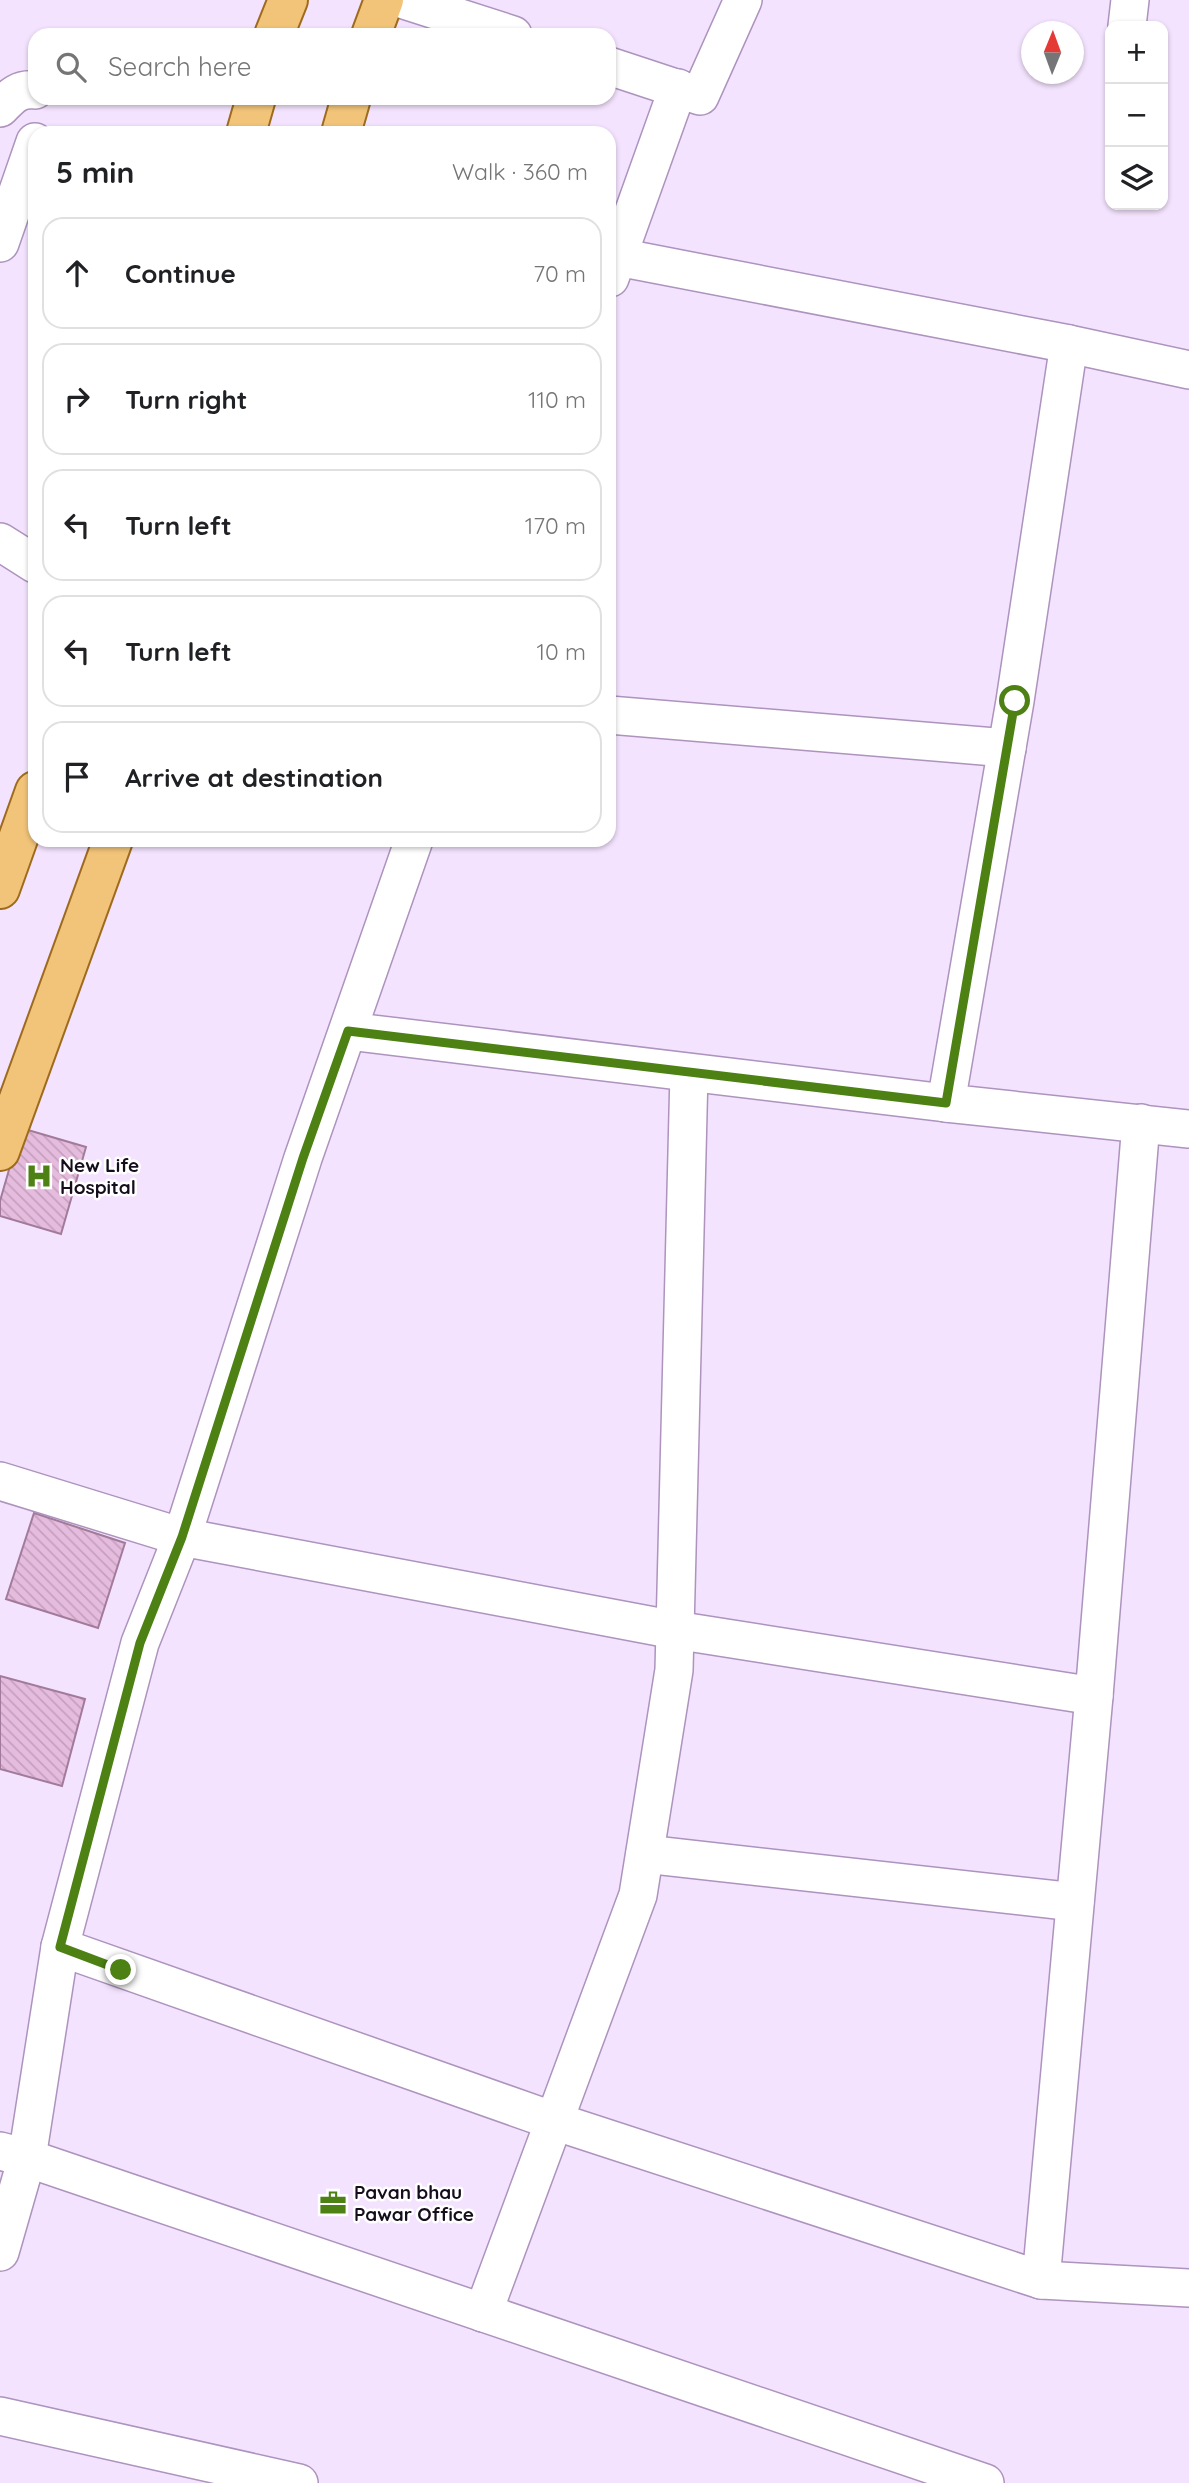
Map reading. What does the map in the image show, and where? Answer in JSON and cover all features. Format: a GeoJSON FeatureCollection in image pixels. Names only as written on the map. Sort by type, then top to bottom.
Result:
{"type":"FeatureCollection","features":[{"type":"Feature","properties":{"kind":"main road"},"geometry":{"type":"LineString","coordinates":[[277,28],[288,0]]}},
{"type":"Feature","properties":{"kind":"main road"},"geometry":{"type":"LineString","coordinates":[[374,28],[384,0]]}},
{"type":"Feature","properties":{"kind":"main road"},"geometry":{"type":"LineString","coordinates":[[248,126],[254,105]]}},
{"type":"Feature","properties":{"kind":"main road"},"geometry":{"type":"LineString","coordinates":[[343,126],[349,105]]}},
{"type":"Feature","properties":{"kind":"main road"},"geometry":{"type":"LineString","coordinates":[[0,889],[28,811]]}},
{"type":"Feature","properties":{"kind":"main road"},"geometry":{"type":"LineString","coordinates":[[0,1151],[110,847]]}},
{"type":"Feature","properties":{"kind":"street"},"geometry":{"type":"LineString","coordinates":[[404,0],[491,28]]}},
{"type":"Feature","properties":{"kind":"street"},"geometry":{"type":"LineString","coordinates":[[616,68],[701,96],[743,0]]}},
{"type":"Feature","properties":{"kind":"street"},"geometry":{"type":"LineString","coordinates":[[1128,21],[1130,0]]}},
{"type":"Feature","properties":{"kind":"street"},"geometry":{"type":"LineString","coordinates":[[616,263],[678,88]]}},
{"type":"Feature","properties":{"kind":"street"},"geometry":{"type":"LineString","coordinates":[[0,108],[16,92],[28,89]]}},
{"type":"Feature","properties":{"kind":"street"},"geometry":{"type":"LineString","coordinates":[[41,126],[46,105]]}},
{"type":"Feature","properties":{"kind":"street"},"geometry":{"type":"LineString","coordinates":[[0,243],[28,162]]}},
{"type":"Feature","properties":{"kind":"street"},"geometry":{"type":"LineString","coordinates":[[616,269],[1069,344],[1189,370]]}},
{"type":"Feature","properties":{"kind":"street"},"geometry":{"type":"LineString","coordinates":[[946,1103],[1007,748],[1069,344]]}},
{"type":"Feature","properties":{"kind":"street"},"geometry":{"type":"LineString","coordinates":[[0,542],[28,560]]}},
{"type":"Feature","properties":{"kind":"street"},"geometry":{"type":"LineString","coordinates":[[616,716],[1007,748]]}},
{"type":"Feature","properties":{"kind":"street"},"geometry":{"type":"LineString","coordinates":[[0,2252],[14,2154],[60,1947],[140,1643],[182,1537],[303,1158],[412,847]]}},
{"type":"Feature","properties":{"kind":"street"},"geometry":{"type":"LineString","coordinates":[[348,1031],[946,1103],[1189,1129]]}},
{"type":"Feature","properties":{"kind":"street"},"geometry":{"type":"LineString","coordinates":[[483,2313],[638,1895],[645,1854],[674,1670],[689,1073]]}},
{"type":"Feature","properties":{"kind":"street"},"geometry":{"type":"LineString","coordinates":[[1041,2280],[1094,1696],[1141,1123]]}},
{"type":"Feature","properties":{"kind":"street"},"geometry":{"type":"LineString","coordinates":[[0,1481],[182,1537],[676,1630],[1094,1696]]}},
{"type":"Feature","properties":{"kind":"street"},"geometry":{"type":"LineString","coordinates":[[645,1854],[1075,1902]]}},
{"type":"Feature","properties":{"kind":"street"},"geometry":{"type":"LineString","coordinates":[[60,1947],[554,2121],[1041,2280],[1189,2288]]}},
{"type":"Feature","properties":{"kind":"street"},"geometry":{"type":"LineString","coordinates":[[14,2154],[985,2483]]}},
{"type":"Feature","properties":{"kind":"street"},"geometry":{"type":"LineString","coordinates":[[0,2416],[299,2483]]}},
{"type":"Feature","properties":{"kind":"building"},"geometry":{"type":"Polygon","coordinates":[[[21,1128],[86,1147],[61,1234],[0,1216],[0,1201],[21,1128]]]}},
{"type":"Feature","properties":{"kind":"building"},"geometry":{"type":"Polygon","coordinates":[[[34,1513],[125,1543],[98,1628],[6,1599],[34,1513]]]}},
{"type":"Feature","properties":{"kind":"building"},"geometry":{"type":"Polygon","coordinates":[[[0,1676],[85,1699],[62,1786],[0,1769],[0,1676]]]}},
{"type":"Feature","properties":{"kind":"place","name":"New Life Hospital"},"geometry":{"type":"Point","coordinates":[39,1176]}},
{"type":"Feature","properties":{"kind":"place","name":"Pavan bhau Pawar Office"},"geometry":{"type":"Point","coordinates":[333,2203]}},
{"type":"Feature","properties":{"kind":"route"},"geometry":{"type":"LineString","coordinates":[[121,1970],[60,1947],[140,1643],[182,1537],[303,1158],[348,1031],[946,1103],[1015,701]]}}]}
